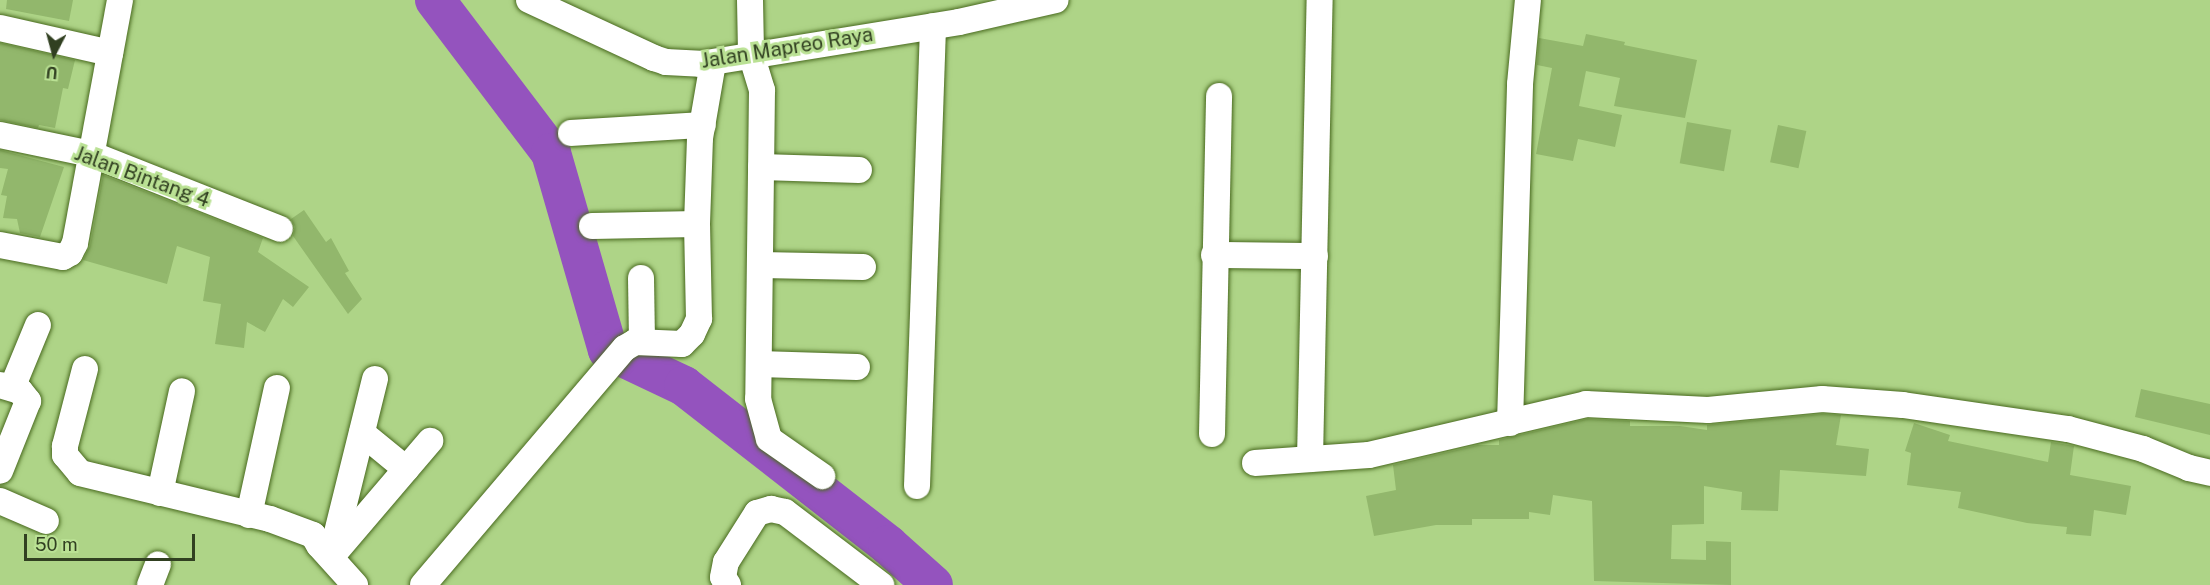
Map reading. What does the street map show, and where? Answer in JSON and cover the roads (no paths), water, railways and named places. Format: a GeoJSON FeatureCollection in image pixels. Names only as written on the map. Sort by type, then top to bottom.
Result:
{"type":"FeatureCollection","features":[{"type":"Feature","properties":{"kind":"street"},"geometry":{"type":"LineString","coordinates":[[0,245],[48,256],[63,256],[70,253],[75,243],[120,0]]}},
{"type":"Feature","properties":{"kind":"street","name":"Jalan Mapreo Raya"},"geometry":{"type":"LineString","coordinates":[[529,0],[559,7],[666,62],[713,63],[751,54],[933,26],[1056,0]]}},
{"type":"Feature","properties":{"kind":"street"},"geometry":{"type":"LineString","coordinates":[[750,0],[751,54],[762,90],[758,399],[769,439],[822,476]]}},
{"type":"Feature","properties":{"kind":"street"},"geometry":{"type":"LineString","coordinates":[[1310,459],[1320,0]]}},
{"type":"Feature","properties":{"kind":"street"},"geometry":{"type":"LineString","coordinates":[[1510,423],[1520,84],[1528,0]]}},
{"type":"Feature","properties":{"kind":"street"},"geometry":{"type":"LineString","coordinates":[[917,486],[933,26]]}},
{"type":"Feature","properties":{"kind":"street"},"geometry":{"type":"LineString","coordinates":[[0,28],[110,52]]}},
{"type":"Feature","properties":{"kind":"street"},"geometry":{"type":"LineString","coordinates":[[423,585],[625,348],[635,342],[682,344],[692,334],[699,319],[697,224],[703,126],[713,63]]}},
{"type":"Feature","properties":{"kind":"street"},"geometry":{"type":"LineString","coordinates":[[1212,434],[1219,96]]}},
{"type":"Feature","properties":{"kind":"street"},"geometry":{"type":"LineString","coordinates":[[571,133],[703,126]]}},
{"type":"Feature","properties":{"kind":"street","name":"Jalan Bintang 4"},"geometry":{"type":"LineString","coordinates":[[0,135],[91,154],[280,229]]}},
{"type":"Feature","properties":{"kind":"street"},"geometry":{"type":"LineString","coordinates":[[761,167],[859,170]]}},
{"type":"Feature","properties":{"kind":"street"},"geometry":{"type":"LineString","coordinates":[[592,226],[697,224]]}},
{"type":"Feature","properties":{"kind":"street"},"geometry":{"type":"LineString","coordinates":[[1214,255],[1315,256]]}},
{"type":"Feature","properties":{"kind":"street"},"geometry":{"type":"LineString","coordinates":[[761,265],[863,267]]}},
{"type":"Feature","properties":{"kind":"street"},"geometry":{"type":"LineString","coordinates":[[641,278],[642,342]]}},
{"type":"Feature","properties":{"kind":"street"},"geometry":{"type":"LineString","coordinates":[[0,471],[28,401],[26,395],[6,386],[38,325]]}},
{"type":"Feature","properties":{"kind":"street"},"geometry":{"type":"LineString","coordinates":[[759,364],[857,367]]}},
{"type":"Feature","properties":{"kind":"street"},"geometry":{"type":"LineString","coordinates":[[85,369],[65,446],[65,455],[80,473],[249,514],[313,535],[355,585]]}},
{"type":"Feature","properties":{"kind":"street"},"geometry":{"type":"LineString","coordinates":[[331,557],[375,379]]}},
{"type":"Feature","properties":{"kind":"street"},"geometry":{"type":"LineString","coordinates":[[249,514],[277,388]]}},
{"type":"Feature","properties":{"kind":"street"},"geometry":{"type":"LineString","coordinates":[[160,493],[182,391]]}},
{"type":"Feature","properties":{"kind":"street"},"geometry":{"type":"LineString","coordinates":[[1255,464],[1369,455],[1586,404],[1686,411],[1822,399],[1846,400],[2068,429],[2143,449],[2189,468],[2210,473]]}},
{"type":"Feature","properties":{"kind":"street"},"geometry":{"type":"LineString","coordinates":[[362,434],[406,469]]}},
{"type":"Feature","properties":{"kind":"street"},"geometry":{"type":"LineString","coordinates":[[331,557],[430,441]]}},
{"type":"Feature","properties":{"kind":"street"},"geometry":{"type":"LineString","coordinates":[[0,501],[46,521]]}},
{"type":"Feature","properties":{"kind":"street"},"geometry":{"type":"LineString","coordinates":[[728,585],[723,577],[726,562],[757,513],[771,509],[785,512],[881,585]]}},
{"type":"Feature","properties":{"kind":"waterway"},"geometry":{"type":"LineString","coordinates":[[435,0],[551,153],[608,350],[684,386],[888,545],[933,585]]}}]}
